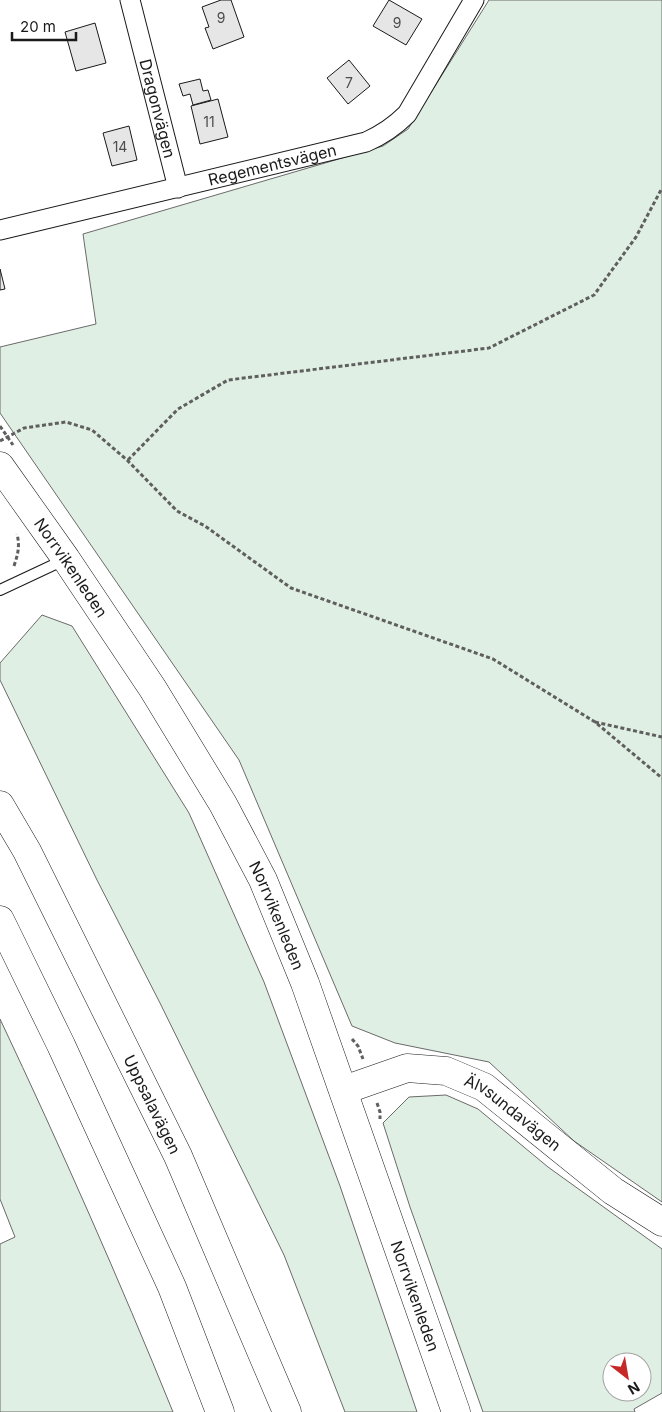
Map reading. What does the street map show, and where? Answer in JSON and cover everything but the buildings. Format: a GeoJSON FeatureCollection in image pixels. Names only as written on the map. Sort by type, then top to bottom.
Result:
{"type":"FeatureCollection","features":[{"type":"Feature","properties":{"kind":"main road","name":"Norrvikenleden"},"geometry":{"type":"LineString","coordinates":[[0,466],[66,559],[158,697],[223,804],[263,880],[305,983],[344,1090],[456,1412]]}},
{"type":"Feature","properties":{"kind":"main road","name":"Uppsalavägen"},"geometry":{"type":"LineString","coordinates":[[0,805],[26,851],[178,1156],[287,1412]]}},
{"type":"Feature","properties":{"kind":"main road"},"geometry":{"type":"LineString","coordinates":[[0,920],[61,1045],[172,1286],[220,1412]]}},
{"type":"Feature","properties":{"kind":"main road","name":"Älvsundavägen"},"geometry":{"type":"LineString","coordinates":[[344,1090],[407,1068],[446,1071],[484,1087],[613,1191],[662,1222]]}},
{"type":"Feature","properties":{"kind":"street","name":"Dragonvägen"},"geometry":{"type":"LineString","coordinates":[[130,0],[178,188]]}},
{"type":"Feature","properties":{"kind":"street","name":"Regementsvägen"},"geometry":{"type":"LineString","coordinates":[[0,230],[366,142],[393,128],[407,114],[474,0]]}},
{"type":"Feature","properties":{"kind":"lane"},"geometry":{"type":"LineString","coordinates":[[0,590],[66,559]]}},
{"type":"Feature","properties":{"kind":"path"},"geometry":{"type":"LineString","coordinates":[[127,460],[178,408],[228,380],[323,370],[489,348],[594,295],[636,237],[662,188]]}},
{"type":"Feature","properties":{"kind":"path"},"geometry":{"type":"LineString","coordinates":[[0,441],[24,428],[66,422],[92,430],[127,460],[177,511],[205,526],[291,588],[493,659],[595,722],[662,778]]}},
{"type":"Feature","properties":{"kind":"path"},"geometry":{"type":"LineString","coordinates":[[13,569],[19,553],[16,526]]}},
{"type":"Feature","properties":{"kind":"path"},"geometry":{"type":"LineString","coordinates":[[595,722],[662,737]]}},
{"type":"Feature","properties":{"kind":"green space"},"geometry":{"type":"Polygon","coordinates":[[[489,0],[662,0],[662,1202],[574,1141],[489,1062],[395,1043],[352,1026],[239,760],[0,413],[0,347],[96,324],[83,234],[383,146],[408,129],[489,0]]]}},
{"type":"Feature","properties":{"kind":"green space"},"geometry":{"type":"Polygon","coordinates":[[[42,615],[72,626],[189,813],[264,982],[340,1186],[417,1412],[345,1412],[284,1255],[97,880],[0,680],[0,663],[42,615]]]}},
{"type":"Feature","properties":{"kind":"green space"},"geometry":{"type":"Polygon","coordinates":[[[0,1019],[89,1214],[173,1412],[0,1412],[0,1244],[15,1237],[0,1199],[0,1019]]]}},
{"type":"Feature","properties":{"kind":"green space"},"geometry":{"type":"Polygon","coordinates":[[[446,1095],[478,1109],[548,1167],[662,1249],[662,1393],[652,1399],[652,1352],[602,1352],[602,1402],[646,1402],[634,1409],[635,1412],[483,1412],[410,1207],[383,1123],[409,1097],[446,1095]]]}}]}
